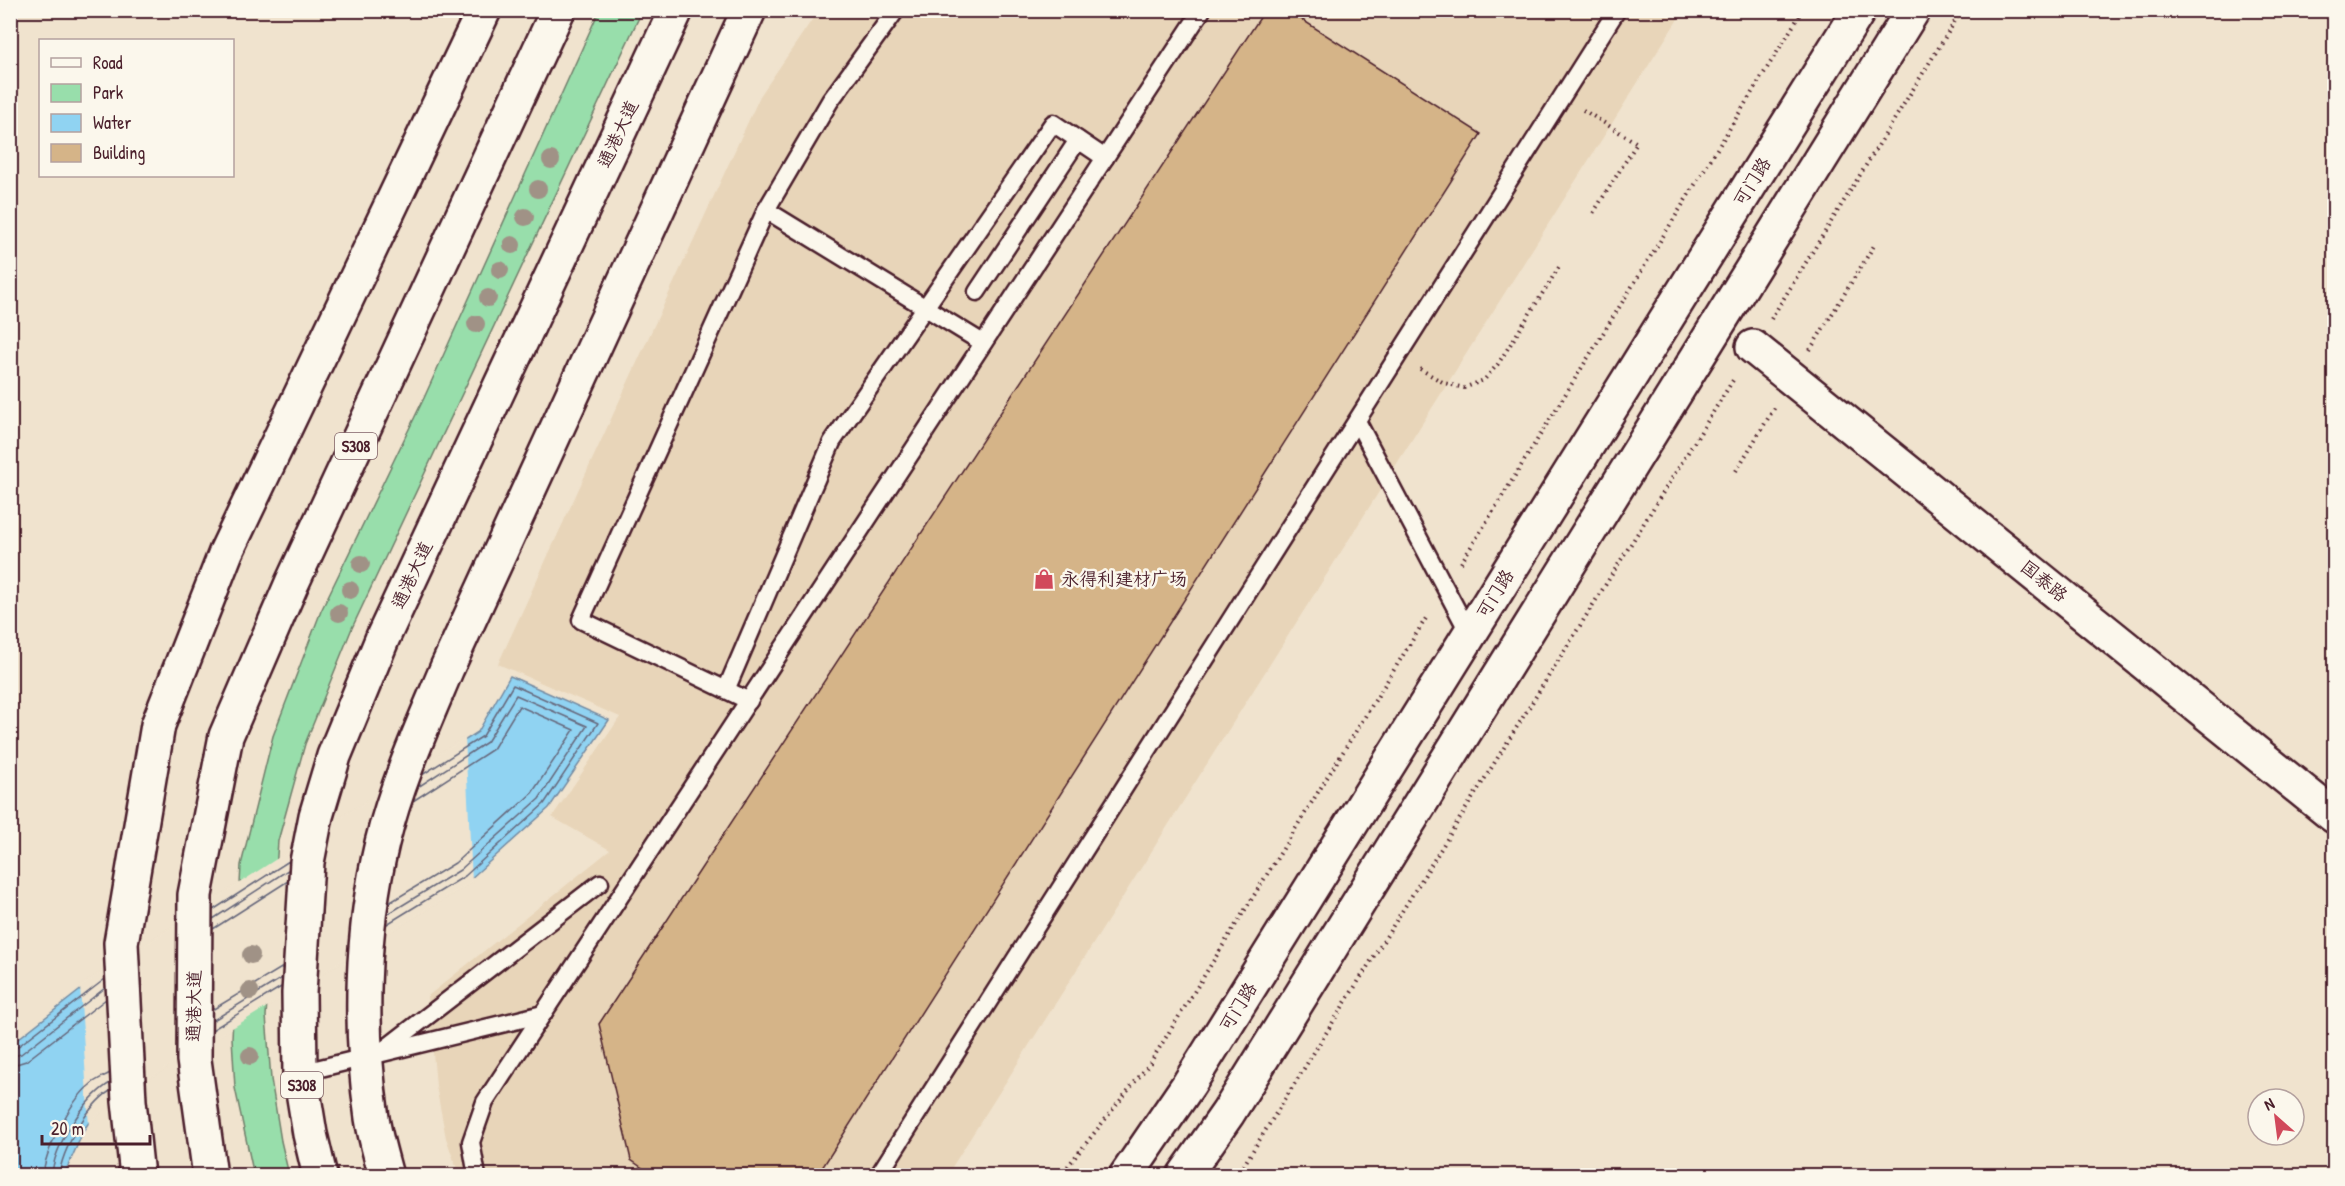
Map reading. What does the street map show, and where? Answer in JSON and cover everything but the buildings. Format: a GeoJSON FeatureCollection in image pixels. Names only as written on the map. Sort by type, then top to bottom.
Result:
{"type":"FeatureCollection","features":[{"type":"Feature","properties":{"kind":"main road"},"geometry":{"type":"LineString","coordinates":[[137,1176],[129,1101],[121,943],[158,725],[226,552],[484,10]]}},
{"type":"Feature","properties":{"kind":"main road","name":"通港大道"},"geometry":{"type":"LineString","coordinates":[[210,1176],[194,1060],[195,895],[226,736],[292,583],[558,10]]}},
{"type":"Feature","properties":{"kind":"main road","name":"通港大道"},"geometry":{"type":"LineString","coordinates":[[320,1176],[310,1134],[300,1073],[299,993],[307,862],[316,816],[334,756],[383,637],[676,10]]}},
{"type":"Feature","properties":{"kind":"main road"},"geometry":{"type":"LineString","coordinates":[[386,1176],[372,1120],[365,951],[382,843],[409,756],[447,668],[749,10]]}},
{"type":"Feature","properties":{"kind":"main road","name":"可门路"},"geometry":{"type":"LineString","coordinates":[[1126,1176],[1195,1074],[1859,10]]}},
{"type":"Feature","properties":{"kind":"main road"},"geometry":{"type":"LineString","coordinates":[[1184,1176],[1228,1113],[1913,10]]}},
{"type":"Feature","properties":{"kind":"main road","name":"国泰路"},"geometry":{"type":"LineString","coordinates":[[1754,347],[2334,816]]}},
{"type":"Feature","properties":{"kind":"lane"},"geometry":{"type":"LineString","coordinates":[[749,701],[581,620],[766,210],[830,101],[896,10]]}},
{"type":"Feature","properties":{"kind":"lane"},"geometry":{"type":"LineString","coordinates":[[477,1176],[471,1142],[485,1102],[1202,10]]}},
{"type":"Feature","properties":{"kind":"lane"},"geometry":{"type":"LineString","coordinates":[[878,1176],[1617,10]]}},
{"type":"Feature","properties":{"kind":"lane"},"geometry":{"type":"LineString","coordinates":[[726,690],[832,442],[1053,123],[1105,158]]}},
{"type":"Feature","properties":{"kind":"lane"},"geometry":{"type":"LineString","coordinates":[[977,292],[1078,140]]}},
{"type":"Feature","properties":{"kind":"lane"},"geometry":{"type":"LineString","coordinates":[[766,210],[983,343]]}},
{"type":"Feature","properties":{"kind":"lane"},"geometry":{"type":"LineString","coordinates":[[1357,421],[1470,635]]}},
{"type":"Feature","properties":{"kind":"lane"},"geometry":{"type":"LineString","coordinates":[[371,1056],[600,883]]}},
{"type":"Feature","properties":{"kind":"lane"},"geometry":{"type":"LineString","coordinates":[[300,1073],[543,1014]]}},
{"type":"Feature","properties":{"kind":"path"},"geometry":{"type":"LineString","coordinates":[[1237,1176],[1962,10]]}},
{"type":"Feature","properties":{"kind":"path"},"geometry":{"type":"LineString","coordinates":[[1562,97],[1637,143],[1592,215]]}},
{"type":"Feature","properties":{"kind":"path"},"geometry":{"type":"LineString","coordinates":[[1809,351],[1875,244]]}},
{"type":"Feature","properties":{"kind":"path"},"geometry":{"type":"LineString","coordinates":[[1398,355],[1444,383],[1464,387],[1484,380],[1498,364],[1561,264]]}},
{"type":"Feature","properties":{"kind":"path"},"geometry":{"type":"LineString","coordinates":[[1736,471],[1779,401]]}},
{"type":"Feature","properties":{"kind":"shaded area"},"geometry":{"type":"Polygon","coordinates":[[[818,11],[1683,11],[947,1175],[459,1175],[446,1138],[436,1086],[428,996],[610,850],[552,817],[620,717],[498,664],[760,96],[818,11]]]}},
{"type":"Feature","properties":{"kind":"green space"},"geometry":{"type":"Polygon","coordinates":[[[599,11],[642,11],[352,628],[305,744],[278,841],[266,1016],[271,1079],[289,1175],[254,1176],[235,1088],[232,1038],[241,865],[273,736],[321,611],[424,398],[599,11]]]}},
{"type":"Feature","properties":{"kind":"water"},"geometry":{"type":"Polygon","coordinates":[[[510,676],[609,720],[549,808],[468,881],[104,1102],[85,1128],[64,1175],[11,1176],[11,1048],[14,1042],[97,977],[478,732],[510,676]]]}},
{"type":"Feature","properties":{"kind":"pier"},"geometry":{"type":"Polygon","coordinates":[[[465,737],[472,882],[106,1105],[89,1127],[80,986],[465,737]]]}},
{"type":"Feature","properties":{"kind":"place","name":"永得利建材广场"},"geometry":{"type":"Point","coordinates":[1044,579]}}]}
